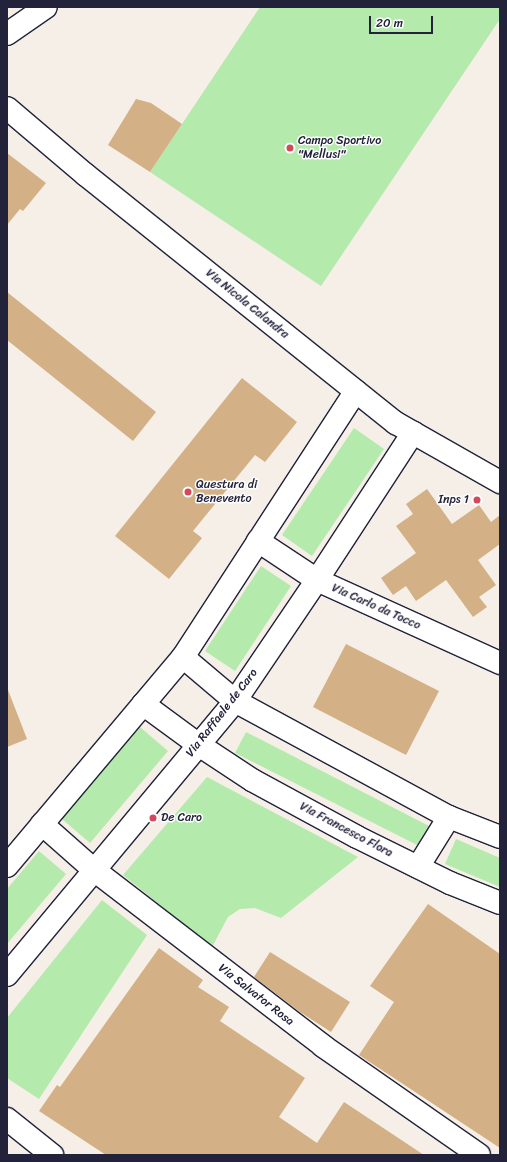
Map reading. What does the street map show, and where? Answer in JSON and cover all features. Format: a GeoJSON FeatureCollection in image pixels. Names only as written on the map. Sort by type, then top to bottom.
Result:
{"type":"FeatureCollection","features":[{"type":"Feature","properties":{"kind":"street"},"geometry":{"type":"LineString","coordinates":[[7,34],[46,7]]}},
{"type":"Feature","properties":{"kind":"street","name":"Via Nicola Calandra"},"geometry":{"type":"LineString","coordinates":[[7,108],[86,175],[396,423],[500,482]]}},
{"type":"Feature","properties":{"kind":"street"},"geometry":{"type":"LineString","coordinates":[[7,866],[183,657],[356,391]]}},
{"type":"Feature","properties":{"kind":"street","name":"Via Raffaele de Caro"},"geometry":{"type":"LineString","coordinates":[[7,975],[235,701],[317,580],[413,433]]}},
{"type":"Feature","properties":{"kind":"street","name":"Via Carlo da Tocco"},"geometry":{"type":"LineString","coordinates":[[258,541],[317,580],[500,662]]}},
{"type":"Feature","properties":{"kind":"street"},"geometry":{"type":"LineString","coordinates":[[183,657],[235,701],[449,817],[500,837]]}},
{"type":"Feature","properties":{"kind":"street","name":"Via Francesco Flora"},"geometry":{"type":"LineString","coordinates":[[143,704],[199,745],[252,780],[357,837],[450,883],[500,903]]}},
{"type":"Feature","properties":{"kind":"street"},"geometry":{"type":"LineString","coordinates":[[418,867],[449,817]]}},
{"type":"Feature","properties":{"kind":"street","name":"Via Salvator Rosa"},"geometry":{"type":"LineString","coordinates":[[42,824],[94,870],[323,1046],[479,1155]]}},
{"type":"Feature","properties":{"kind":"street"},"geometry":{"type":"LineString","coordinates":[[7,1120],[52,1155]]}},
{"type":"Feature","properties":{"kind":"green space","name":"Campo Sportivo \"Mellusi\""},"geometry":{"type":"Polygon","coordinates":[[[260,7],[500,7],[500,19],[321,286],[150,172],[260,7]]]}},
{"type":"Feature","properties":{"kind":"green space"},"geometry":{"type":"Polygon","coordinates":[[[354,428],[384,449],[312,556],[282,535],[354,428]]]}},
{"type":"Feature","properties":{"kind":"green space"},"geometry":{"type":"Polygon","coordinates":[[[261,566],[291,586],[235,671],[205,651],[261,566]]]}},
{"type":"Feature","properties":{"kind":"green space"},"geometry":{"type":"Polygon","coordinates":[[[140,727],[168,751],[90,843],[62,819],[140,727]]]}},
{"type":"Feature","properties":{"kind":"green space"},"geometry":{"type":"Polygon","coordinates":[[[246,732],[431,827],[421,847],[235,753],[246,732]]]}},
{"type":"Feature","properties":{"kind":"green space"},"geometry":{"type":"Polygon","coordinates":[[[207,777],[358,857],[281,918],[255,908],[240,909],[228,917],[212,947],[123,875],[207,777]]]}},
{"type":"Feature","properties":{"kind":"green space"},"geometry":{"type":"Polygon","coordinates":[[[456,839],[500,858],[500,887],[445,864],[456,839]]]}},
{"type":"Feature","properties":{"kind":"green space"},"geometry":{"type":"Polygon","coordinates":[[[39,851],[66,874],[7,944],[7,889],[39,851]]]}},
{"type":"Feature","properties":{"kind":"green space"},"geometry":{"type":"Polygon","coordinates":[[[102,900],[147,935],[39,1099],[7,1078],[7,1018],[102,900]]]}},
{"type":"Feature","properties":{"kind":"building"},"geometry":{"type":"Polygon","coordinates":[[[136,99],[151,103],[182,124],[150,172],[108,145],[136,99]]]}},
{"type":"Feature","properties":{"kind":"building"},"geometry":{"type":"Polygon","coordinates":[[[7,153],[46,183],[23,211],[20,209],[7,225],[7,153]]]}},
{"type":"Feature","properties":{"kind":"building"},"geometry":{"type":"Polygon","coordinates":[[[7,292],[156,412],[133,441],[7,340],[7,292]]]}},
{"type":"Feature","properties":{"kind":"building","name":"Questura di Benevento"},"geometry":{"type":"Polygon","coordinates":[[[242,378],[297,422],[265,462],[255,455],[193,531],[202,538],[169,579],[115,536],[242,378]]]}},
{"type":"Feature","properties":{"kind":"building"},"geometry":{"type":"Polygon","coordinates":[[[427,489],[452,524],[479,505],[491,522],[500,515],[500,544],[478,560],[496,585],[479,597],[487,607],[473,617],[446,580],[416,601],[406,586],[393,595],[381,578],[416,553],[396,526],[413,514],[406,504],[427,489]]]}},
{"type":"Feature","properties":{"kind":"building"},"geometry":{"type":"Polygon","coordinates":[[[346,644],[439,691],[406,755],[313,707],[346,644]]]}},
{"type":"Feature","properties":{"kind":"building"},"geometry":{"type":"Polygon","coordinates":[[[8,690],[27,739],[7,747],[7,691],[8,690]]]}},
{"type":"Feature","properties":{"kind":"building"},"geometry":{"type":"Polygon","coordinates":[[[428,904],[500,954],[500,1148],[359,1055],[394,1002],[370,986],[428,904]]]}},
{"type":"Feature","properties":{"kind":"building"},"geometry":{"type":"Polygon","coordinates":[[[159,948],[203,980],[198,987],[229,1007],[220,1021],[305,1078],[279,1117],[317,1143],[344,1102],[424,1155],[106,1155],[39,1111],[57,1085],[60,1087],[159,948]]]}},
{"type":"Feature","properties":{"kind":"building"},"geometry":{"type":"Polygon","coordinates":[[[270,952],[350,1002],[331,1032],[300,1012],[254,977],[270,952]]]}},
{"type":"Feature","properties":{"kind":"place","name":"Campo Sportivo \"Mellusi\""},"geometry":{"type":"Point","coordinates":[290,148]}},
{"type":"Feature","properties":{"kind":"place","name":"Questura di Benevento"},"geometry":{"type":"Point","coordinates":[188,492]}},
{"type":"Feature","properties":{"kind":"place","name":"Inps 1"},"geometry":{"type":"Point","coordinates":[477,500]}},
{"type":"Feature","properties":{"kind":"place","name":"De Caro"},"geometry":{"type":"Point","coordinates":[153,818]}}]}
